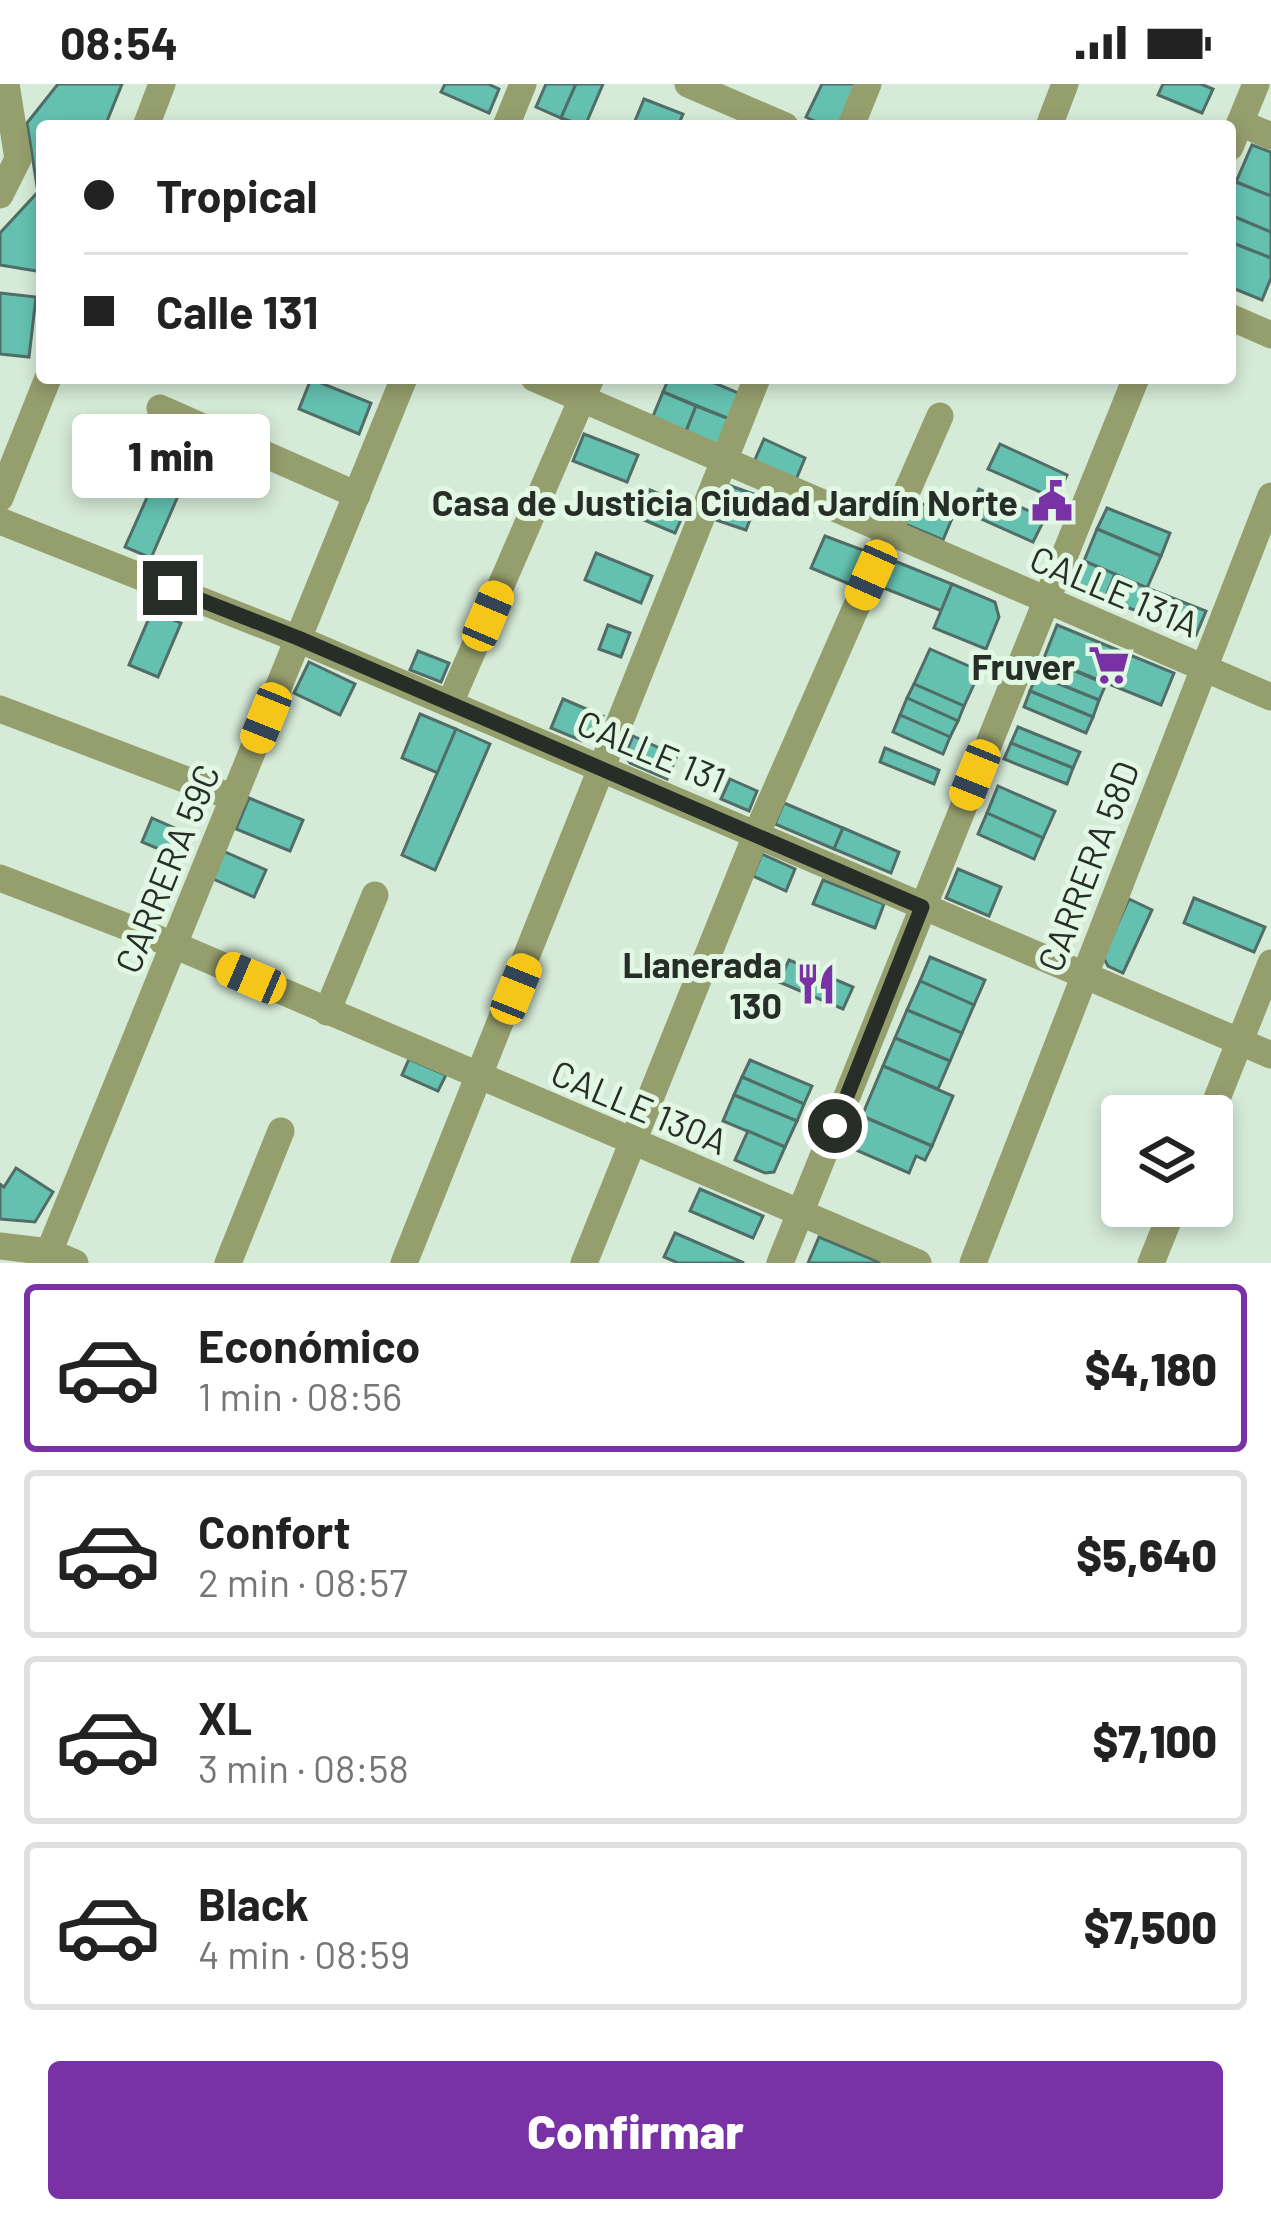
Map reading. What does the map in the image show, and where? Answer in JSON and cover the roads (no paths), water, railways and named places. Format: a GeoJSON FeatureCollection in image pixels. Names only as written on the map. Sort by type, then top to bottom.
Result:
{"type":"FeatureCollection","features":[{"type":"Feature","properties":{"kind":"street"},"geometry":{"type":"LineString","coordinates":[[0,195],[18,159],[6,84]]}},
{"type":"Feature","properties":{"kind":"street"},"geometry":{"type":"LineString","coordinates":[[148,120],[162,84]]}},
{"type":"Feature","properties":{"kind":"street"},"geometry":{"type":"LineString","coordinates":[[508,120],[523,84]]}},
{"type":"Feature","properties":{"kind":"street"},"geometry":{"type":"LineString","coordinates":[[853,120],[868,84]]}},
{"type":"Feature","properties":{"kind":"street"},"geometry":{"type":"LineString","coordinates":[[1051,120],[1065,84]]}},
{"type":"Feature","properties":{"kind":"street"},"geometry":{"type":"LineString","coordinates":[[1236,133],[1256,84]]}},
{"type":"Feature","properties":{"kind":"street"},"geometry":{"type":"LineString","coordinates":[[697,86],[772,120]]}},
{"type":"Feature","properties":{"kind":"street"},"geometry":{"type":"LineString","coordinates":[[1236,135],[1271,136]]}},
{"type":"Feature","properties":{"kind":"street"},"geometry":{"type":"LineString","coordinates":[[1236,320],[1271,335]]}},
{"type":"Feature","properties":{"kind":"street"},"geometry":{"type":"LineString","coordinates":[[3,484],[45,384]]}},
{"type":"Feature","properties":{"kind":"street","name":"CARRERA 59C"},"geometry":{"type":"LineString","coordinates":[[62,1257],[174,945],[402,384]]}},
{"type":"Feature","properties":{"kind":"street"},"geometry":{"type":"LineString","coordinates":[[404,1263],[755,384]]}},
{"type":"Feature","properties":{"kind":"street"},"geometry":{"type":"LineString","coordinates":[[780,1263],[1134,384]]}},
{"type":"Feature","properties":{"kind":"street"},"geometry":{"type":"LineString","coordinates":[[450,703],[587,388]]}},
{"type":"Feature","properties":{"kind":"street","name":"CALLE 131A"},"geometry":{"type":"LineString","coordinates":[[587,388],[726,461],[1271,697]]}},
{"type":"Feature","properties":{"kind":"street"},"geometry":{"type":"LineString","coordinates":[[160,408],[356,495]]}},
{"type":"Feature","properties":{"kind":"street"},"geometry":{"type":"LineString","coordinates":[[584,1263],[757,833],[940,416]]}},
{"type":"Feature","properties":{"kind":"street","name":"CARRERA 58D"},"geometry":{"type":"LineString","coordinates":[[973,1263],[1271,496]]}},
{"type":"Feature","properties":{"kind":"street","name":"CALLE 131"},"geometry":{"type":"LineString","coordinates":[[0,521],[298,638],[1271,1055]]}},
{"type":"Feature","properties":{"kind":"street"},"geometry":{"type":"LineString","coordinates":[[0,709],[233,798]]}},
{"type":"Feature","properties":{"kind":"street","name":"CALLE 130A"},"geometry":{"type":"LineString","coordinates":[[0,878],[174,945],[918,1263]]}},
{"type":"Feature","properties":{"kind":"street"},"geometry":{"type":"LineString","coordinates":[[327,1012],[375,895]]}},
{"type":"Feature","properties":{"kind":"street"},"geometry":{"type":"LineString","coordinates":[[1218,1095],[1271,963]]}},
{"type":"Feature","properties":{"kind":"street"},"geometry":{"type":"LineString","coordinates":[[228,1263],[281,1131]]}},
{"type":"Feature","properties":{"kind":"street"},"geometry":{"type":"LineString","coordinates":[[1151,1263],[1166,1227]]}},
{"type":"Feature","properties":{"kind":"street"},"geometry":{"type":"LineString","coordinates":[[0,1246],[62,1257]]}},
{"type":"Feature","properties":{"kind":"place","name":"Casa de Justicia Ciudad Jardín Norte"},"geometry":{"type":"Point","coordinates":[1052,501]}},
{"type":"Feature","properties":{"kind":"place","name":"Fruver"},"geometry":{"type":"Point","coordinates":[1109,665]}},
{"type":"Feature","properties":{"kind":"place","name":"Llanerada 130"},"geometry":{"type":"Point","coordinates":[816,984]}}]}
